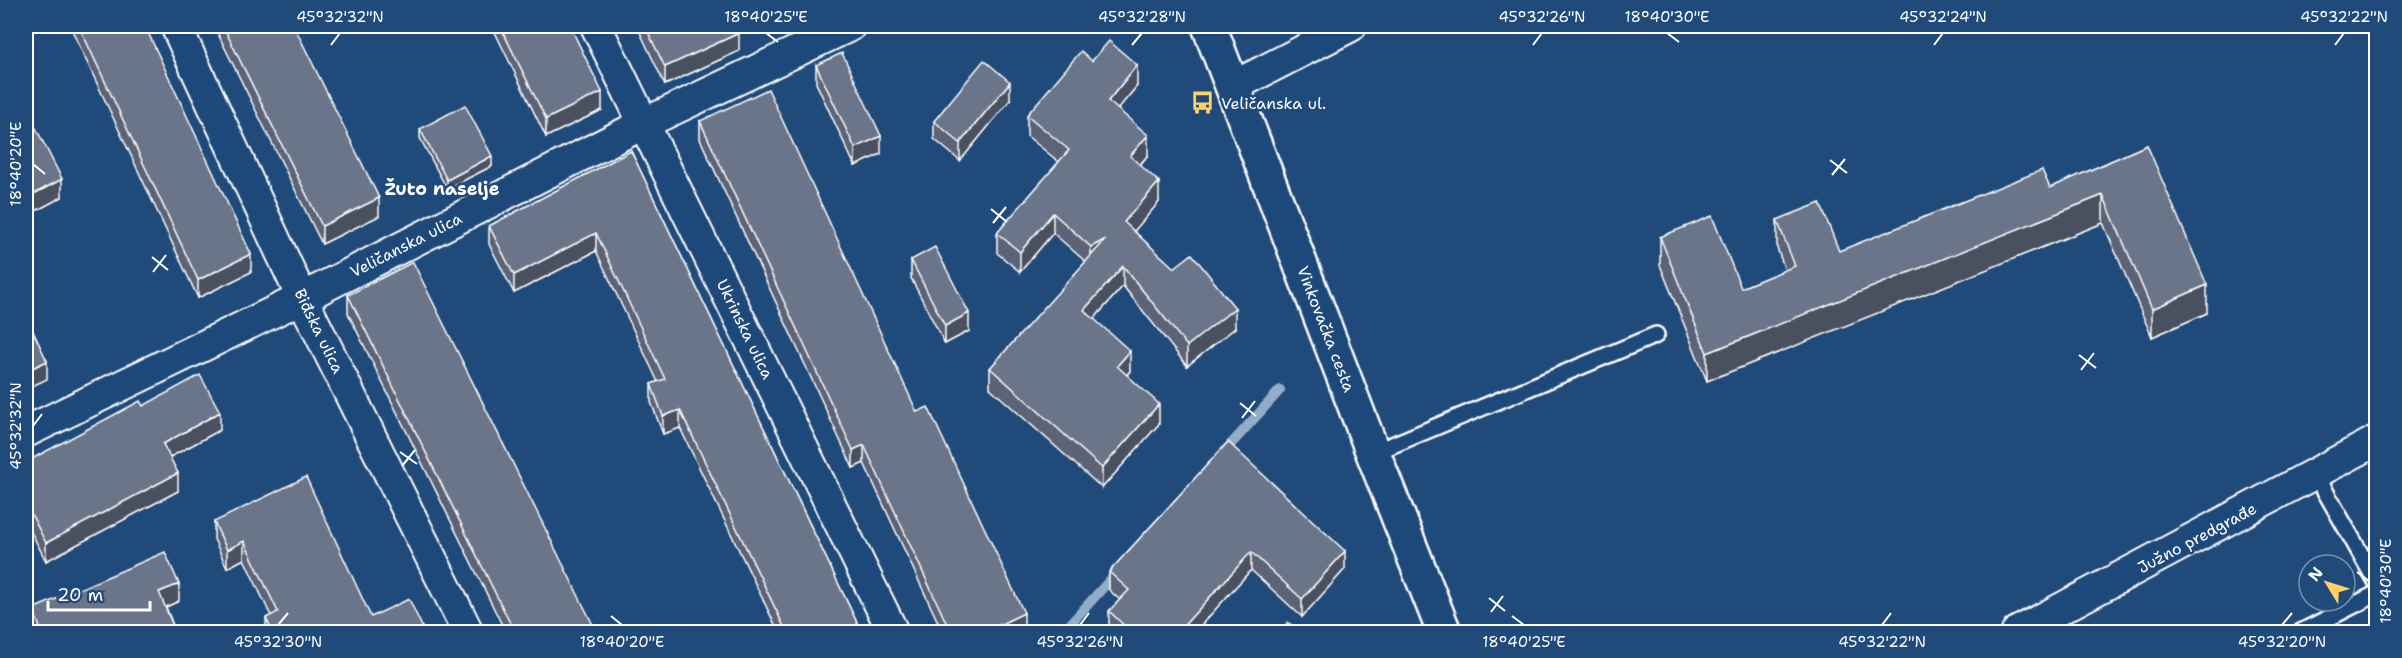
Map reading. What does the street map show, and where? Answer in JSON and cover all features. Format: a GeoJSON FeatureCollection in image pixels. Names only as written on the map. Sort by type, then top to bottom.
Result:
{"type":"FeatureCollection","features":[{"type":"Feature","properties":{"kind":"main road","name":"Vinkovačka cesta"},"geometry":{"type":"LineString","coordinates":[[1209,26],[1444,633]]}},
{"type":"Feature","properties":{"kind":"street","name":"Biđska ulica"},"geometry":{"type":"LineString","coordinates":[[176,26],[302,298],[468,633]]}},
{"type":"Feature","properties":{"kind":"street","name":"Ukrinska ulica"},"geometry":{"type":"LineString","coordinates":[[596,26],[893,633]]}},
{"type":"Feature","properties":{"kind":"street","name":"Veličanska ulica"},"geometry":{"type":"LineString","coordinates":[[26,432],[302,298],[645,123],[850,26]]}},
{"type":"Feature","properties":{"kind":"street"},"geometry":{"type":"LineString","coordinates":[[1234,86],[1351,26]]}},
{"type":"Feature","properties":{"kind":"street","name":"Južno predgrađe"},"geometry":{"type":"LineString","coordinates":[[2017,633],[2376,441]]}},
{"type":"Feature","properties":{"kind":"lane"},"geometry":{"type":"LineString","coordinates":[[1373,453],[1656,335]]}},
{"type":"Feature","properties":{"kind":"lane"},"geometry":{"type":"LineString","coordinates":[[2316,475],[2376,581]]}},
{"type":"Feature","properties":{"kind":"lane"},"geometry":{"type":"LineString","coordinates":[[2301,633],[2376,594]]}},
{"type":"Feature","properties":{"kind":"building"},"geometry":{"type":"Polygon","coordinates":[[[79,26],[145,26],[251,254],[198,280],[79,26]]]}},
{"type":"Feature","properties":{"kind":"building"},"geometry":{"type":"Polygon","coordinates":[[[223,26],[294,26],[379,198],[322,226],[223,26]]]}},
{"type":"Feature","properties":{"kind":"building"},"geometry":{"type":"Polygon","coordinates":[[[500,26],[570,26],[602,92],[546,119],[500,26]]]}},
{"type":"Feature","properties":{"kind":"building"},"geometry":{"type":"Polygon","coordinates":[[[645,26],[736,26],[739,33],[665,67],[645,26]]]}},
{"type":"Feature","properties":{"kind":"building"},"geometry":{"type":"Polygon","coordinates":[[[1109,41],[1137,65],[1108,101],[1148,135],[1130,156],[1159,182],[1124,222],[1174,268],[1192,254],[1235,308],[1187,346],[1123,266],[1084,310],[1130,351],[1117,366],[1159,404],[1102,468],[990,368],[1106,239],[1091,247],[1053,213],[1020,252],[997,233],[1069,150],[1027,115],[1081,51],[1092,61],[1109,41]]]}},
{"type":"Feature","properties":{"kind":"building"},"geometry":{"type":"Polygon","coordinates":[[[842,53],[881,136],[855,148],[816,65],[842,53]]]}},
{"type":"Feature","properties":{"kind":"building"},"geometry":{"type":"Polygon","coordinates":[[[984,60],[1010,82],[960,143],[934,121],[984,60]]]}},
{"type":"Feature","properties":{"kind":"building"},"geometry":{"type":"Polygon","coordinates":[[[768,89],[917,412],[928,407],[1024,613],[982,633],[951,633],[864,445],[853,450],[700,121],[768,89]]]}},
{"type":"Feature","properties":{"kind":"building"},"geometry":{"type":"Polygon","coordinates":[[[465,105],[492,156],[447,180],[420,129],[465,105]]]}},
{"type":"Feature","properties":{"kind":"building"},"geometry":{"type":"Polygon","coordinates":[[[36,128],[62,179],[30,196],[26,188],[26,133],[36,128]]]}},
{"type":"Feature","properties":{"kind":"building"},"geometry":{"type":"Polygon","coordinates":[[[2147,145],[2207,285],[2152,309],[2103,195],[1707,353],[1660,237],[1712,216],[1741,288],[1795,266],[1777,220],[1820,203],[1839,251],[2042,170],[2050,188],[2147,145]]]}},
{"type":"Feature","properties":{"kind":"building"},"geometry":{"type":"Polygon","coordinates":[[[631,151],[862,633],[787,633],[680,410],[663,416],[651,384],[665,379],[596,233],[514,275],[489,226],[631,151]]]}},
{"type":"Feature","properties":{"kind":"building"},"geometry":{"type":"Polygon","coordinates":[[[935,247],[969,313],[945,326],[911,260],[935,247]]]}},
{"type":"Feature","properties":{"kind":"building"},"geometry":{"type":"Polygon","coordinates":[[[413,262],[597,633],[515,633],[348,295],[413,262]]]}},
{"type":"Feature","properties":{"kind":"building"},"geometry":{"type":"Polygon","coordinates":[[[32,329],[47,361],[26,371],[26,332],[32,329]]]}},
{"type":"Feature","properties":{"kind":"building"},"geometry":{"type":"Polygon","coordinates":[[[200,375],[220,412],[163,444],[178,473],[46,543],[26,504],[26,462],[140,401],[143,406],[200,375]]]}},
{"type":"Feature","properties":{"kind":"building"},"geometry":{"type":"Polygon","coordinates":[[[1228,442],[1345,551],[1302,599],[1251,552],[1177,633],[1132,633],[1109,611],[1129,590],[1109,572],[1228,442]]]}},
{"type":"Feature","properties":{"kind":"building"},"geometry":{"type":"Polygon","coordinates":[[[306,477],[371,617],[409,599],[425,633],[273,633],[266,618],[278,612],[244,541],[227,550],[214,522],[306,477]]]}},
{"type":"Feature","properties":{"kind":"building"},"geometry":{"type":"Polygon","coordinates":[[[165,552],[179,584],[159,592],[176,633],[42,633],[33,609],[165,552]]]}},
{"type":"Feature","properties":{"kind":"building"},"geometry":{"type":"Polygon","coordinates":[[[1288,622],[1301,633],[1279,633],[1288,622]]]}},
{"type":"Feature","properties":{"kind":"waterway"},"geometry":{"type":"LineString","coordinates":[[1223,453],[1280,390]]}},
{"type":"Feature","properties":{"kind":"waterway"},"geometry":{"type":"LineString","coordinates":[[1063,632],[1119,570]]}},
{"type":"Feature","properties":{"kind":"place","name":"Veličanska ul."},"geometry":{"type":"Point","coordinates":[1203,103]}},
{"type":"Feature","properties":{"kind":"district","name":"Žuto naselje"},"geometry":{"type":"Point","coordinates":[442,189]}}]}
